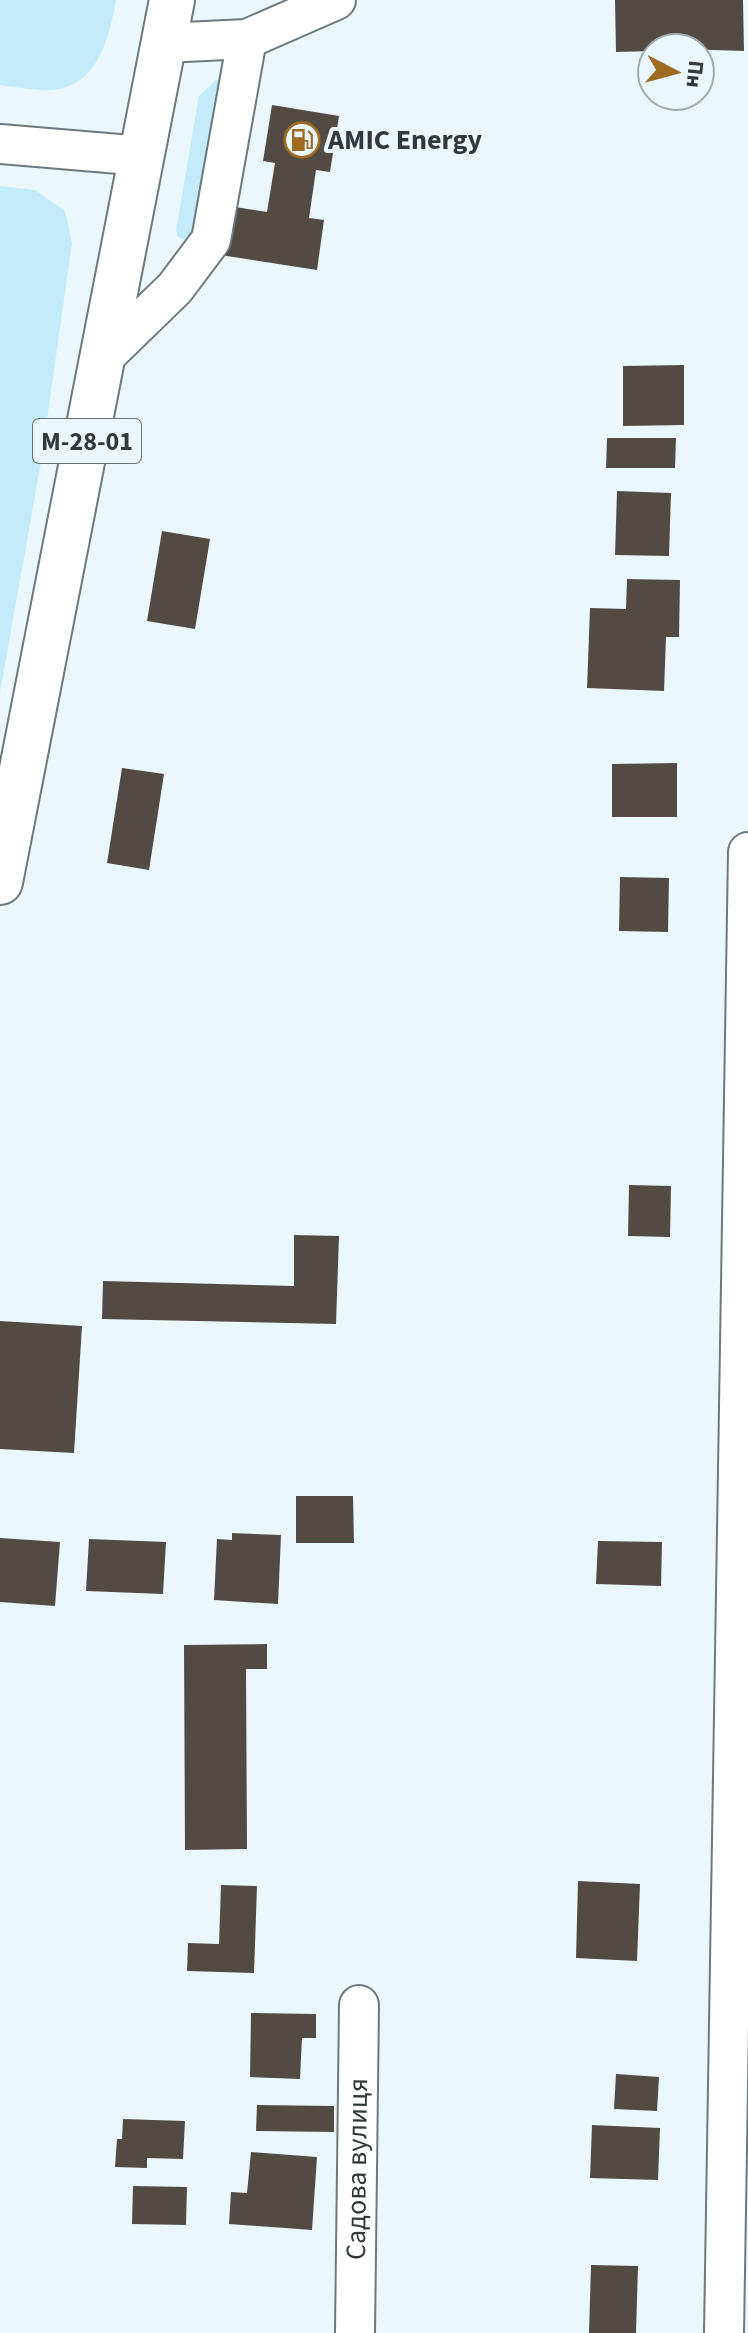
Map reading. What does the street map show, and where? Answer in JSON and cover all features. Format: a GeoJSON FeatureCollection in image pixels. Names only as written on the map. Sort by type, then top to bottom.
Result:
{"type":"FeatureCollection","features":[{"type":"Feature","properties":{"kind":"highway","name":"М-28-01"},"geometry":{"type":"LineString","coordinates":[[0,882],[172,0]]}},
{"type":"Feature","properties":{"kind":"street"},"geometry":{"type":"LineString","coordinates":[[164,43],[247,39],[336,0]]}},
{"type":"Feature","properties":{"kind":"street"},"geometry":{"type":"LineString","coordinates":[[104,357],[175,288],[211,240],[247,39]]}},
{"type":"Feature","properties":{"kind":"street"},"geometry":{"type":"LineString","coordinates":[[0,144],[143,156]]}},
{"type":"Feature","properties":{"kind":"street"},"geometry":{"type":"LineString","coordinates":[[724,2333],[748,852]]}},
{"type":"Feature","properties":{"kind":"street","name":"Садова вулиця"},"geometry":{"type":"LineString","coordinates":[[355,2333],[359,2005]]}},
{"type":"Feature","properties":{"kind":"shaded area"},"geometry":{"type":"Polygon","coordinates":[[[0,0],[116,0],[105,44],[90,70],[67,87],[45,90],[0,85],[0,0]]]}},
{"type":"Feature","properties":{"kind":"shaded area"},"geometry":{"type":"Polygon","coordinates":[[[216,80],[222,82],[195,232],[185,240],[178,237],[176,230],[199,96],[216,80]]]}},
{"type":"Feature","properties":{"kind":"shaded area"},"geometry":{"type":"Polygon","coordinates":[[[0,186],[35,190],[65,211],[72,243],[41,462],[0,692],[0,186]]]}},
{"type":"Feature","properties":{"kind":"building"},"geometry":{"type":"Polygon","coordinates":[[[615,0],[743,0],[744,51],[716,50],[716,32],[636,32],[636,51],[616,52],[615,0]]]}},
{"type":"Feature","properties":{"kind":"building"},"geometry":{"type":"Polygon","coordinates":[[[272,105],[339,116],[330,172],[316,170],[309,218],[324,220],[317,270],[214,254],[222,205],[267,212],[275,163],[263,161],[272,105]]]}},
{"type":"Feature","properties":{"kind":"building"},"geometry":{"type":"Polygon","coordinates":[[[684,365],[684,425],[623,426],[623,366],[684,365]]]}},
{"type":"Feature","properties":{"kind":"building"},"geometry":{"type":"Polygon","coordinates":[[[607,438],[676,438],[675,468],[606,468],[607,438]]]}},
{"type":"Feature","properties":{"kind":"building"},"geometry":{"type":"Polygon","coordinates":[[[617,491],[671,493],[669,556],[615,555],[617,491]]]}},
{"type":"Feature","properties":{"kind":"building"},"geometry":{"type":"Polygon","coordinates":[[[162,531],[210,539],[195,629],[147,621],[162,531]]]}},
{"type":"Feature","properties":{"kind":"building"},"geometry":{"type":"Polygon","coordinates":[[[627,579],[680,580],[679,637],[666,637],[664,691],[587,688],[590,608],[626,609],[627,579]]]}},
{"type":"Feature","properties":{"kind":"building"},"geometry":{"type":"Polygon","coordinates":[[[677,763],[677,817],[612,817],[612,764],[677,763]]]}},
{"type":"Feature","properties":{"kind":"building"},"geometry":{"type":"Polygon","coordinates":[[[122,768],[164,774],[149,870],[107,863],[122,768]]]}},
{"type":"Feature","properties":{"kind":"building"},"geometry":{"type":"Polygon","coordinates":[[[620,877],[669,878],[668,932],[619,931],[620,877]]]}},
{"type":"Feature","properties":{"kind":"building"},"geometry":{"type":"Polygon","coordinates":[[[629,1185],[671,1186],[670,1237],[628,1236],[629,1185]]]}},
{"type":"Feature","properties":{"kind":"building"},"geometry":{"type":"Polygon","coordinates":[[[294,1235],[339,1236],[336,1324],[102,1319],[103,1281],[294,1286],[294,1235]]]}},
{"type":"Feature","properties":{"kind":"building"},"geometry":{"type":"Polygon","coordinates":[[[0,1321],[82,1326],[74,1453],[0,1449],[0,1321]]]}},
{"type":"Feature","properties":{"kind":"building"},"geometry":{"type":"Polygon","coordinates":[[[296,1496],[353,1496],[354,1543],[296,1543],[296,1496]]]}},
{"type":"Feature","properties":{"kind":"building"},"geometry":{"type":"Polygon","coordinates":[[[232,1533],[281,1535],[278,1604],[214,1600],[217,1539],[232,1540],[232,1533]]]}},
{"type":"Feature","properties":{"kind":"building"},"geometry":{"type":"Polygon","coordinates":[[[0,1538],[60,1542],[55,1606],[0,1602],[0,1538]]]}},
{"type":"Feature","properties":{"kind":"building"},"geometry":{"type":"Polygon","coordinates":[[[89,1539],[166,1542],[163,1594],[86,1591],[89,1539]]]}},
{"type":"Feature","properties":{"kind":"building"},"geometry":{"type":"Polygon","coordinates":[[[598,1541],[662,1542],[661,1586],[596,1584],[598,1541]]]}},
{"type":"Feature","properties":{"kind":"building"},"geometry":{"type":"Polygon","coordinates":[[[267,1644],[267,1669],[246,1669],[247,1849],[185,1850],[184,1645],[267,1644]]]}},
{"type":"Feature","properties":{"kind":"building"},"geometry":{"type":"Polygon","coordinates":[[[578,1881],[640,1884],[637,1961],[576,1958],[578,1881]]]}},
{"type":"Feature","properties":{"kind":"building"},"geometry":{"type":"Polygon","coordinates":[[[221,1885],[257,1886],[254,1973],[187,1971],[188,1943],[219,1944],[221,1885]]]}},
{"type":"Feature","properties":{"kind":"building"},"geometry":{"type":"Polygon","coordinates":[[[251,2013],[316,2014],[316,2038],[302,2038],[300,2079],[250,2077],[251,2013]]]}},
{"type":"Feature","properties":{"kind":"building"},"geometry":{"type":"Polygon","coordinates":[[[616,2074],[659,2077],[657,2111],[614,2109],[616,2074]]]}},
{"type":"Feature","properties":{"kind":"building"},"geometry":{"type":"Polygon","coordinates":[[[257,2105],[334,2106],[334,2132],[256,2131],[257,2105]]]}},
{"type":"Feature","properties":{"kind":"building"},"geometry":{"type":"Polygon","coordinates":[[[123,2119],[185,2121],[183,2159],[147,2158],[147,2168],[115,2167],[117,2139],[122,2139],[123,2119]]]}},
{"type":"Feature","properties":{"kind":"building"},"geometry":{"type":"Polygon","coordinates":[[[592,2125],[660,2128],[658,2180],[590,2178],[592,2125]]]}},
{"type":"Feature","properties":{"kind":"building"},"geometry":{"type":"Polygon","coordinates":[[[251,2152],[317,2157],[312,2230],[229,2224],[231,2192],[247,2193],[251,2152]]]}},
{"type":"Feature","properties":{"kind":"building"},"geometry":{"type":"Polygon","coordinates":[[[133,2186],[187,2187],[186,2225],[132,2224],[133,2186]]]}},
{"type":"Feature","properties":{"kind":"building"},"geometry":{"type":"Polygon","coordinates":[[[591,2265],[638,2266],[636,2333],[589,2333],[591,2265]]]}},
{"type":"Feature","properties":{"kind":"place","name":"AMIC Energy"},"geometry":{"type":"Point","coordinates":[302,140]}}]}
